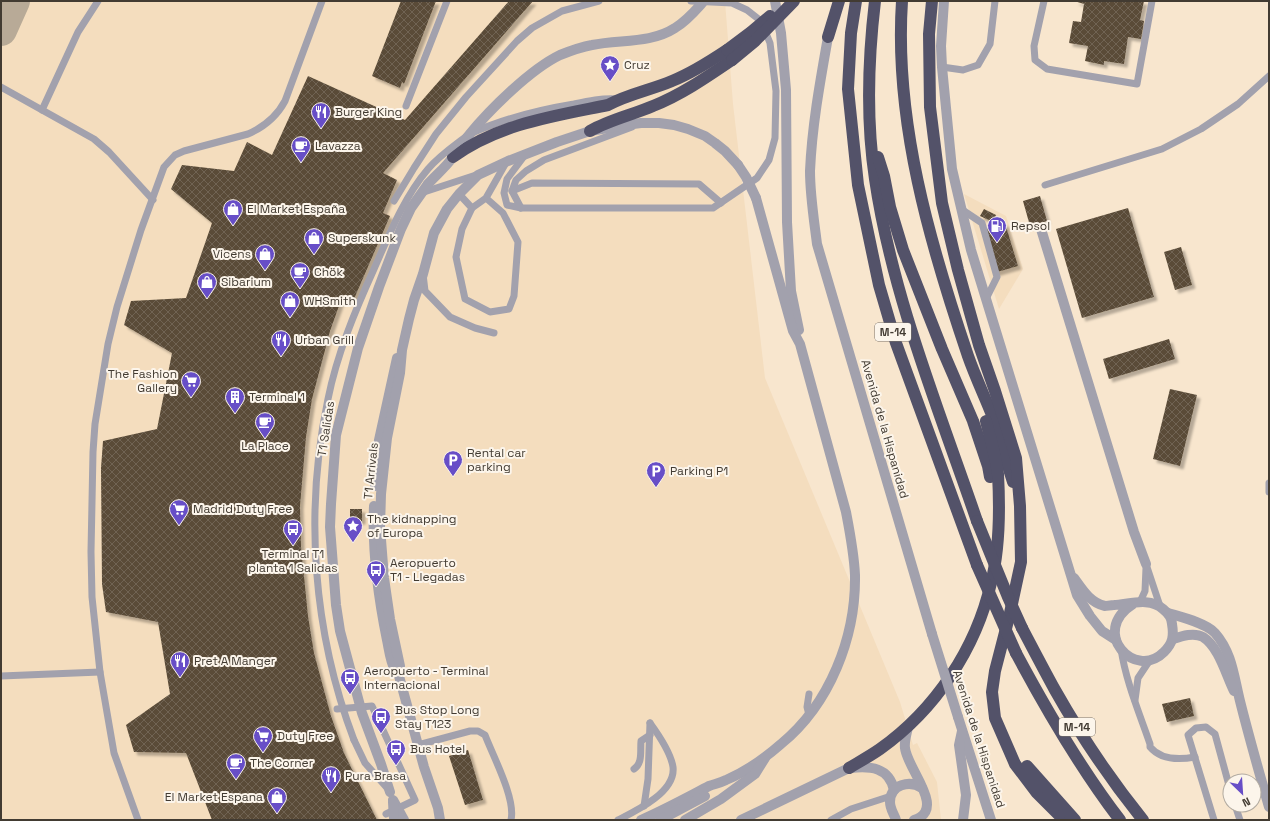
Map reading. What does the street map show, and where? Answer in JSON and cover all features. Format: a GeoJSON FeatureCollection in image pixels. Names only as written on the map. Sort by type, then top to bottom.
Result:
{"type":"FeatureCollection","features":[{"type":"Feature","properties":{"kind":"highway"},"geometry":{"type":"LineString","coordinates":[[590,131],[601,125],[660,103],[706,78],[784,1]]}},
{"type":"Feature","properties":{"kind":"highway"},"geometry":{"type":"LineString","coordinates":[[453,158],[474,143],[523,123],[608,105],[619,99],[672,81],[710,62],[729,55],[754,42],[794,1]]}},
{"type":"Feature","properties":{"kind":"highway"},"geometry":{"type":"LineString","coordinates":[[828,37],[839,1]]}},
{"type":"Feature","properties":{"kind":"highway","name":"M-14"},"geometry":{"type":"LineString","coordinates":[[856,1],[851,33],[848,88],[858,185],[879,285],[896,343],[977,565],[1016,654],[1045,708],[1078,761],[1120,820]]}},
{"type":"Feature","properties":{"kind":"highway","name":"M-14"},"geometry":{"type":"LineString","coordinates":[[875,1],[869,77],[871,137],[875,179],[891,263],[913,336],[977,521],[1022,628],[1055,690],[1082,735],[1115,785],[1143,820]]}},
{"type":"Feature","properties":{"kind":"highway"},"geometry":{"type":"LineString","coordinates":[[902,1],[900,28],[902,78],[908,125],[920,189],[933,243],[955,316],[969,358],[992,416],[1020,506]]}},
{"type":"Feature","properties":{"kind":"highway"},"geometry":{"type":"LineString","coordinates":[[932,1],[929,34],[930,107],[942,203],[958,270],[979,345],[996,391],[1016,458],[1020,506],[1021,562],[1010,613],[995,670],[992,692],[996,718],[1015,764],[1037,793],[1053,820]]}},
{"type":"Feature","properties":{"kind":"highway"},"geometry":{"type":"LineString","coordinates":[[871,137],[884,176],[890,207],[903,250],[939,342],[973,421],[984,453],[999,517]]}},
{"type":"Feature","properties":{"kind":"highway"},"geometry":{"type":"LineString","coordinates":[[849,768],[880,749],[908,727],[931,702],[951,676],[968,646],[982,616],[991,583],[997,550],[999,517],[998,473],[969,358]]}},
{"type":"Feature","properties":{"kind":"highway"},"geometry":{"type":"LineString","coordinates":[[1008,745],[1075,820]]}},
{"type":"Feature","properties":{"kind":"highway"},"geometry":{"type":"LineString","coordinates":[[1037,793],[1064,820]]}},
{"type":"Feature","properties":{"kind":"street","name":"T1 Salidas"},"geometry":{"type":"LineString","coordinates":[[392,796],[356,693],[340,631],[336,605],[330,519],[336,435],[358,348],[379,287],[411,208],[428,184],[453,158],[468,135],[500,102],[526,79],[546,63],[573,50],[593,44],[641,40],[661,35],[674,29],[682,23],[703,1]]}},
{"type":"Feature","properties":{"kind":"street"},"geometry":{"type":"LineString","coordinates":[[660,820],[714,791],[726,780],[766,756],[782,744],[808,715],[830,681],[842,653],[851,622],[855,575],[852,540],[846,512],[800,344],[799,329],[791,291],[787,222],[786,90],[781,33],[775,1]]}},
{"type":"Feature","properties":{"kind":"street"},"geometry":{"type":"LineString","coordinates":[[944,1],[941,46],[952,169],[971,250],[1077,595],[1090,616],[1102,631],[1128,656],[1138,660],[1150,660],[1160,656],[1173,639],[1172,622],[1164,609]]}},
{"type":"Feature","properties":{"kind":"street"},"geometry":{"type":"LineString","coordinates":[[941,46],[948,1]]}},
{"type":"Feature","properties":{"kind":"street","name":"Avenida de la Hispanidad"},"geometry":{"type":"LineString","coordinates":[[828,37],[815,113],[810,172],[812,210],[817,244],[932,634],[991,820]]}},
{"type":"Feature","properties":{"kind":"street","name":"T1 Arrivals"},"geometry":{"type":"LineString","coordinates":[[440,820],[438,808],[418,745],[400,676],[400,666],[390,619],[384,578],[380,521],[381,494],[387,438],[400,373],[402,350],[414,300],[434,233],[447,209],[459,194],[478,175],[525,154],[590,131],[642,123],[674,125],[696,132],[705,136],[725,151],[738,165],[746,177],[756,198],[793,331],[800,344]]}},
{"type":"Feature","properties":{"kind":"street"},"geometry":{"type":"LineString","coordinates":[[1041,229],[1134,532],[1146,564]]}},
{"type":"Feature","properties":{"kind":"street"},"geometry":{"type":"LineString","coordinates":[[1069,571],[1090,599],[1105,606],[1150,602],[1205,625],[1214,632],[1226,650],[1233,668],[1239,700],[1269,807]]}},
{"type":"Feature","properties":{"kind":"street"},"geometry":{"type":"LineString","coordinates":[[1118,645],[1114,631],[1116,621],[1124,609],[1136,603]]}},
{"type":"Feature","properties":{"kind":"street"},"geometry":{"type":"LineString","coordinates":[[1173,639],[1184,635],[1202,636],[1210,643],[1219,656],[1227,678],[1239,700]]}},
{"type":"Feature","properties":{"kind":"street"},"geometry":{"type":"LineString","coordinates":[[908,727],[905,748],[922,788],[928,798],[924,820]]}},
{"type":"Feature","properties":{"kind":"street"},"geometry":{"type":"LineString","coordinates":[[962,731],[959,745],[966,795],[964,820]]}},
{"type":"Feature","properties":{"kind":"street"},"geometry":{"type":"LineString","coordinates":[[685,820],[720,799],[755,774],[766,756]]}},
{"type":"Feature","properties":{"kind":"street"},"geometry":{"type":"LineString","coordinates":[[741,820],[849,768],[863,767],[874,768],[888,775],[893,785],[893,793],[890,802],[891,809],[895,817],[904,820]]}},
{"type":"Feature","properties":{"kind":"street"},"geometry":{"type":"LineString","coordinates":[[641,820],[711,785],[726,780]]}},
{"type":"Feature","properties":{"kind":"street"},"geometry":{"type":"LineString","coordinates":[[893,793],[899,786],[905,784],[912,783],[922,788]]}},
{"type":"Feature","properties":{"kind":"street"},"geometry":{"type":"LineString","coordinates":[[390,817],[392,796]]}},
{"type":"Feature","properties":{"kind":"street"},"geometry":{"type":"LineString","coordinates":[[392,796],[404,820]]}},
{"type":"Feature","properties":{"kind":"street"},"geometry":{"type":"LineString","coordinates":[[914,820],[918,819],[926,810]]}},
{"type":"Feature","properties":{"kind":"street"},"geometry":{"type":"LineString","coordinates":[[749,820],[758,812]]}},
{"type":"Feature","properties":{"kind":"lane"},"geometry":{"type":"LineString","coordinates":[[42,110],[78,32],[98,1]]}},
{"type":"Feature","properties":{"kind":"lane"},"geometry":{"type":"LineString","coordinates":[[138,820],[114,753],[100,672],[92,597],[91,510],[95,424],[108,344],[117,307],[141,230],[164,167],[175,155],[256,130],[273,118],[280,110],[285,100],[322,1]]}},
{"type":"Feature","properties":{"kind":"lane"},"geometry":{"type":"LineString","coordinates":[[406,106],[447,1]]}},
{"type":"Feature","properties":{"kind":"lane"},"geometry":{"type":"LineString","coordinates":[[478,175],[394,201],[436,134],[466,97],[517,41],[532,28],[562,11],[599,1]]}},
{"type":"Feature","properties":{"kind":"lane"},"geometry":{"type":"LineString","coordinates":[[525,154],[507,179],[504,193],[507,206],[521,208],[713,208],[757,178],[769,160],[775,138],[776,91],[770,42],[761,21],[747,10],[732,4],[690,1]]}},
{"type":"Feature","properties":{"kind":"lane"},"geometry":{"type":"LineString","coordinates":[[942,67],[963,70],[978,65],[990,44],[995,1]]}},
{"type":"Feature","properties":{"kind":"lane"},"geometry":{"type":"LineString","coordinates":[[1044,1],[1034,46],[1035,60],[1047,69],[1137,84],[1152,1]]}},
{"type":"Feature","properties":{"kind":"lane"},"geometry":{"type":"LineString","coordinates":[[1045,186],[1162,149],[1201,129],[1238,104],[1269,76]]}},
{"type":"Feature","properties":{"kind":"lane"},"geometry":{"type":"LineString","coordinates":[[1,87],[94,139],[109,152],[153,200]]}},
{"type":"Feature","properties":{"kind":"lane"},"geometry":{"type":"LineString","coordinates":[[392,796],[365,763],[354,740],[343,712],[320,614],[315,543],[315,509],[321,437],[328,398],[343,345],[368,283],[391,233],[417,184],[428,168],[442,155],[468,135],[496,123],[541,109],[606,98],[619,99]]}},
{"type":"Feature","properties":{"kind":"lane"},"geometry":{"type":"LineString","coordinates":[[521,208],[512,191],[516,180],[526,171],[544,160],[612,136],[642,123]]}},
{"type":"Feature","properties":{"kind":"lane"},"geometry":{"type":"LineString","coordinates":[[486,198],[503,213],[518,242],[514,296],[509,309],[490,312],[465,299],[456,257],[462,229],[472,208],[486,198],[508,161]]}},
{"type":"Feature","properties":{"kind":"lane"},"geometry":{"type":"LineString","coordinates":[[512,191],[532,184],[699,184],[721,203]]}},
{"type":"Feature","properties":{"kind":"lane"},"geometry":{"type":"LineString","coordinates":[[459,194],[472,208]]}},
{"type":"Feature","properties":{"kind":"lane"},"geometry":{"type":"LineString","coordinates":[[962,209],[982,223],[997,277],[986,299]]}},
{"type":"Feature","properties":{"kind":"lane"},"geometry":{"type":"LineString","coordinates":[[423,274],[425,291],[450,317],[475,328],[494,333]]}},
{"type":"Feature","properties":{"kind":"lane"},"geometry":{"type":"LineString","coordinates":[[1269,483],[1269,492]]}},
{"type":"Feature","properties":{"kind":"lane"},"geometry":{"type":"LineString","coordinates":[[1136,603],[1145,591],[1146,564]]}},
{"type":"Feature","properties":{"kind":"lane"},"geometry":{"type":"LineString","coordinates":[[1146,564],[1164,609]]}},
{"type":"Feature","properties":{"kind":"lane"},"geometry":{"type":"LineString","coordinates":[[1118,645],[1129,688],[1150,747],[1154,752],[1162,757],[1175,759],[1195,757]]}},
{"type":"Feature","properties":{"kind":"lane"},"geometry":{"type":"LineString","coordinates":[[1135,702],[1135,690],[1138,678],[1150,660]]}},
{"type":"Feature","properties":{"kind":"lane"},"geometry":{"type":"LineString","coordinates":[[1,676],[100,672]]}},
{"type":"Feature","properties":{"kind":"lane"},"geometry":{"type":"LineString","coordinates":[[808,715],[807,707],[809,694]]}},
{"type":"Feature","properties":{"kind":"lane"},"geometry":{"type":"LineString","coordinates":[[338,709],[372,706],[415,800],[390,817]]}},
{"type":"Feature","properties":{"kind":"lane"},"geometry":{"type":"LineString","coordinates":[[618,820],[644,806],[661,792],[669,783],[673,775],[673,767],[668,754],[650,723],[648,779],[644,806]]}},
{"type":"Feature","properties":{"kind":"lane"},"geometry":{"type":"LineString","coordinates":[[1214,820],[1188,736],[1196,728],[1206,727],[1215,734],[1226,773]]}},
{"type":"Feature","properties":{"kind":"lane"},"geometry":{"type":"LineString","coordinates":[[418,745],[470,731],[478,731],[485,735],[508,792],[511,805],[511,820]]}},
{"type":"Feature","properties":{"kind":"lane"},"geometry":{"type":"LineString","coordinates":[[634,769],[638,766],[640,761],[641,741],[650,735]]}},
{"type":"Feature","properties":{"kind":"lane"},"geometry":{"type":"LineString","coordinates":[[830,820],[851,809],[893,793]]}},
{"type":"Feature","properties":{"kind":"shaded area"},"geometry":{"type":"Polygon","coordinates":[[[1,1],[725,1],[733,104],[765,378],[900,702],[913,745],[917,743],[937,782],[941,820],[1,820],[1,1]]]}},
{"type":"Feature","properties":{"kind":"shaded area","name":"Repsol"},"geometry":{"type":"Polygon","coordinates":[[[964,194],[1006,216],[1023,269],[999,309],[964,194]]]}},
{"type":"Feature","properties":{"kind":"building"},"geometry":{"type":"Polygon","coordinates":[[[401,1],[436,1],[404,84],[402,82],[400,88],[372,76],[401,1]]]}},
{"type":"Feature","properties":{"kind":"building","name":"Terminal 1"},"geometry":{"type":"Polygon","coordinates":[[[509,1],[533,1],[383,173],[397,180],[383,213],[390,216],[354,299],[343,295],[330,331],[312,399],[306,437],[300,506],[301,546],[308,616],[314,653],[331,716],[344,753],[377,820],[212,820],[186,753],[134,752],[126,725],[170,694],[158,622],[106,612],[102,584],[101,468],[103,441],[157,429],[172,353],[124,325],[131,301],[186,298],[212,223],[171,189],[182,165],[234,171],[247,142],[272,155],[308,76],[405,120],[509,1]]]}},
{"type":"Feature","properties":{"kind":"building"},"geometry":{"type":"Polygon","coordinates":[[[1074,1],[1144,1],[1140,20],[1144,21],[1141,39],[1128,37],[1124,64],[1104,61],[1104,65],[1085,61],[1088,46],[1069,43],[1073,21],[1081,22],[1084,4],[1074,1]]]}},
{"type":"Feature","properties":{"kind":"building"},"geometry":{"type":"Polygon","coordinates":[[[1040,196],[1047,221],[1030,226],[1023,201],[1040,196]]]}},
{"type":"Feature","properties":{"kind":"building"},"geometry":{"type":"Polygon","coordinates":[[[1128,208],[1154,297],[1082,318],[1056,229],[1128,208]]]}},
{"type":"Feature","properties":{"kind":"building"},"geometry":{"type":"Polygon","coordinates":[[[984,209],[996,215],[993,222],[980,216],[984,209]]]}},
{"type":"Feature","properties":{"kind":"building"},"geometry":{"type":"Polygon","coordinates":[[[1005,223],[1018,266],[994,273],[982,230],[1005,223]]]}},
{"type":"Feature","properties":{"kind":"building"},"geometry":{"type":"Polygon","coordinates":[[[1181,247],[1192,285],[1175,290],[1164,252],[1181,247]]]}},
{"type":"Feature","properties":{"kind":"building"},"geometry":{"type":"Polygon","coordinates":[[[1169,339],[1175,359],[1109,379],[1103,359],[1169,339]]]}},
{"type":"Feature","properties":{"kind":"building"},"geometry":{"type":"Polygon","coordinates":[[[1170,389],[1197,395],[1180,466],[1153,459],[1170,389]]]}},
{"type":"Feature","properties":{"kind":"building"},"geometry":{"type":"Polygon","coordinates":[[[350,509],[362,509],[362,521],[350,521],[350,509]]]}},
{"type":"Feature","properties":{"kind":"building"},"geometry":{"type":"Polygon","coordinates":[[[1190,698],[1194,716],[1167,722],[1162,704],[1190,698]]]}},
{"type":"Feature","properties":{"kind":"building"},"geometry":{"type":"Polygon","coordinates":[[[468,750],[483,800],[465,805],[449,756],[468,750]]]}},
{"type":"Feature","properties":{"kind":"taxiway"},"geometry":{"type":"LineString","coordinates":[[1,30],[14,1]]}},
{"type":"Feature","properties":{"kind":"place","name":"Cruz"},"geometry":{"type":"Point","coordinates":[610,82]}},
{"type":"Feature","properties":{"kind":"place","name":"Burger King"},"geometry":{"type":"Point","coordinates":[321,129]}},
{"type":"Feature","properties":{"kind":"place","name":"Lavazza"},"geometry":{"type":"Point","coordinates":[301,163]}},
{"type":"Feature","properties":{"kind":"place","name":"El Market España"},"geometry":{"type":"Point","coordinates":[233,226]}},
{"type":"Feature","properties":{"kind":"place","name":"Repsol"},"geometry":{"type":"Point","coordinates":[997,243]}},
{"type":"Feature","properties":{"kind":"place","name":"Superskunk"},"geometry":{"type":"Point","coordinates":[314,255]}},
{"type":"Feature","properties":{"kind":"place","name":"Vicens"},"geometry":{"type":"Point","coordinates":[265,271]}},
{"type":"Feature","properties":{"kind":"place","name":"Chök"},"geometry":{"type":"Point","coordinates":[300,289]}},
{"type":"Feature","properties":{"kind":"place","name":"Sibarium"},"geometry":{"type":"Point","coordinates":[207,299]}},
{"type":"Feature","properties":{"kind":"place","name":"WHSmith"},"geometry":{"type":"Point","coordinates":[290,318]}},
{"type":"Feature","properties":{"kind":"place","name":"Urban Grill"},"geometry":{"type":"Point","coordinates":[281,357]}},
{"type":"Feature","properties":{"kind":"place","name":"The Fashion Gallery"},"geometry":{"type":"Point","coordinates":[191,398]}},
{"type":"Feature","properties":{"kind":"place","name":"Terminal 1"},"geometry":{"type":"Point","coordinates":[235,414]}},
{"type":"Feature","properties":{"kind":"place","name":"La Place"},"geometry":{"type":"Point","coordinates":[265,439]}},
{"type":"Feature","properties":{"kind":"place","name":"Rental car parking"},"geometry":{"type":"Point","coordinates":[453,477]}},
{"type":"Feature","properties":{"kind":"place","name":"Parking P1"},"geometry":{"type":"Point","coordinates":[656,488]}},
{"type":"Feature","properties":{"kind":"place","name":"Madrid Duty Free"},"geometry":{"type":"Point","coordinates":[179,526]}},
{"type":"Feature","properties":{"kind":"place","name":"The kidnapping of Europa"},"geometry":{"type":"Point","coordinates":[353,543]}},
{"type":"Feature","properties":{"kind":"place","name":"Terminal T1 planta 1 Salidas"},"geometry":{"type":"Point","coordinates":[293,546]}},
{"type":"Feature","properties":{"kind":"place","name":"Aeropuerto T1 - Llegadas"},"geometry":{"type":"Point","coordinates":[376,587]}},
{"type":"Feature","properties":{"kind":"place","name":"Pret A Manger"},"geometry":{"type":"Point","coordinates":[180,678]}},
{"type":"Feature","properties":{"kind":"place","name":"Aeropuerto - Terminal Internacional"},"geometry":{"type":"Point","coordinates":[350,695]}},
{"type":"Feature","properties":{"kind":"place","name":"Bus Stop Long Stay T123"},"geometry":{"type":"Point","coordinates":[381,734]}},
{"type":"Feature","properties":{"kind":"place","name":"Duty Free"},"geometry":{"type":"Point","coordinates":[263,753]}},
{"type":"Feature","properties":{"kind":"place","name":"Bus Hotel"},"geometry":{"type":"Point","coordinates":[396,766]}},
{"type":"Feature","properties":{"kind":"place","name":"The Corner"},"geometry":{"type":"Point","coordinates":[236,780]}},
{"type":"Feature","properties":{"kind":"place","name":"Pura Brasa"},"geometry":{"type":"Point","coordinates":[331,793]}},
{"type":"Feature","properties":{"kind":"place","name":"El Market Espana"},"geometry":{"type":"Point","coordinates":[277,814]}}]}
